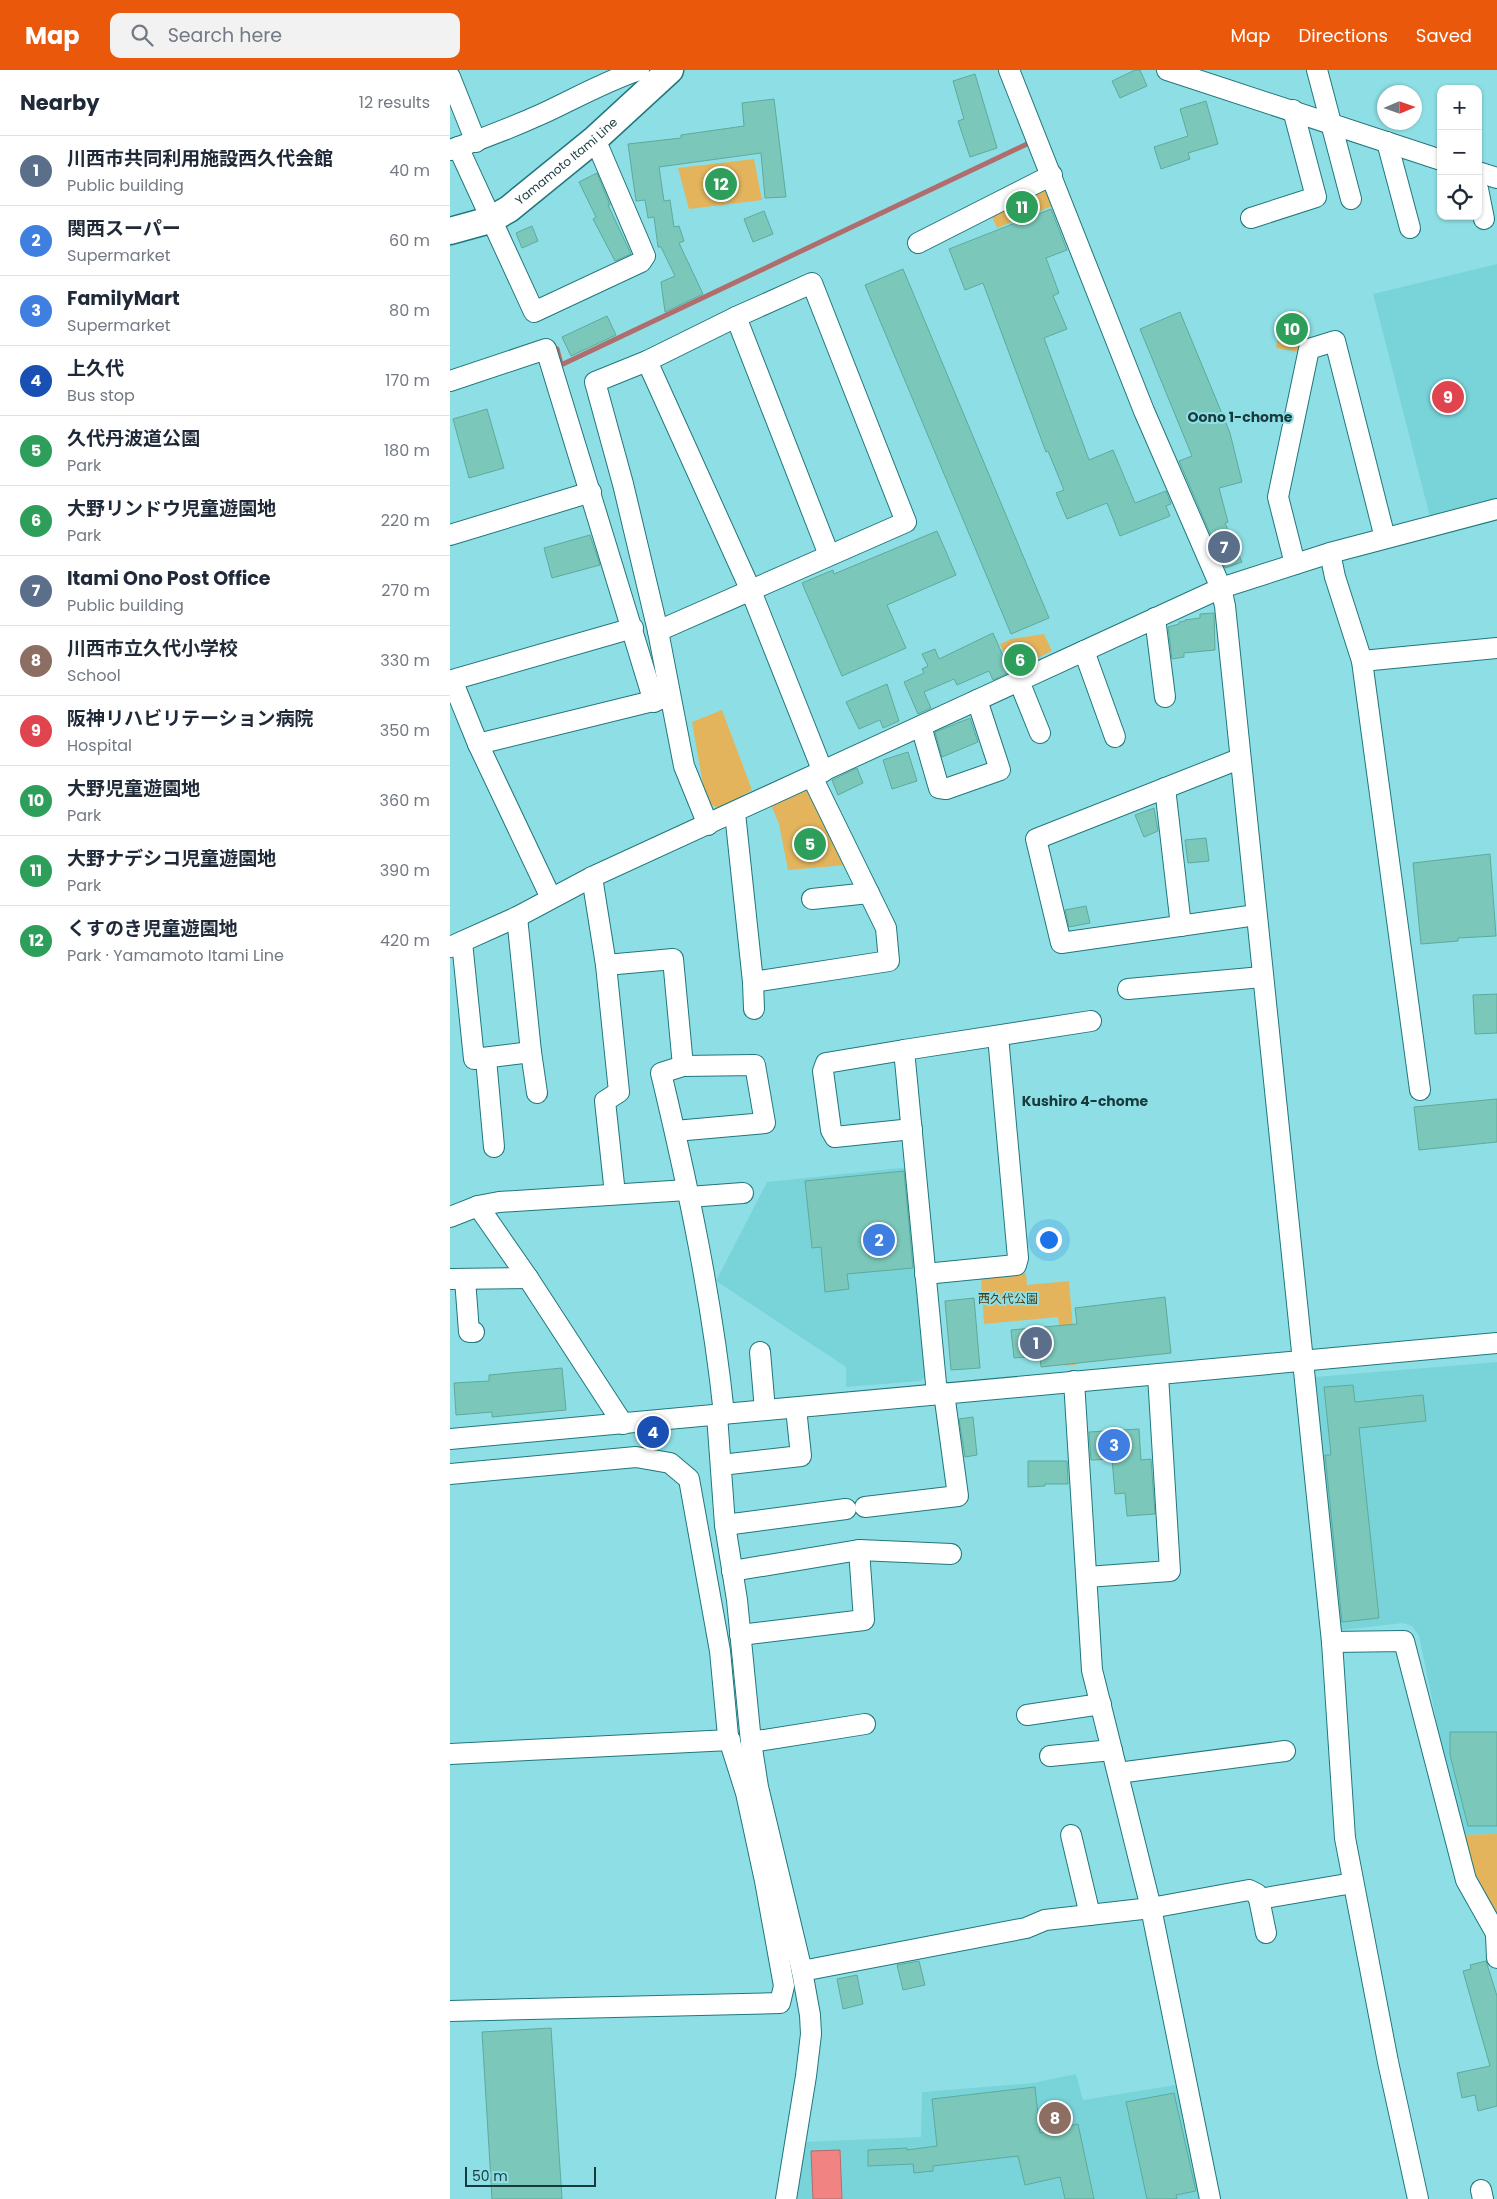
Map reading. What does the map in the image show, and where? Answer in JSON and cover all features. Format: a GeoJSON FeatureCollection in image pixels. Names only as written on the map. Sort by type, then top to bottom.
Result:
{"type":"FeatureCollection","features":[{"type":"Feature","properties":{"kind":"main road","name":"Yamamoto Itami Line"},"geometry":{"type":"LineString","coordinates":[[450,232],[490,220],[509,208],[595,139],[670,70]]}},
{"type":"Feature","properties":{"kind":"street"},"geometry":{"type":"LineString","coordinates":[[461,146],[544,113],[610,80],[639,70]]}},
{"type":"Feature","properties":{"kind":"street"},"geometry":{"type":"LineString","coordinates":[[1009,70],[1144,411],[1221,588],[1225,606],[1237,714],[1239,759],[1332,1642],[1345,1838],[1388,2062],[1418,2199]]}},
{"type":"Feature","properties":{"kind":"street"},"geometry":{"type":"LineString","coordinates":[[1167,70],[1294,110],[1437,159]]}},
{"type":"Feature","properties":{"kind":"street"},"geometry":{"type":"LineString","coordinates":[[1317,70],[1329,122],[1351,199]]}},
{"type":"Feature","properties":{"kind":"street"},"geometry":{"type":"LineString","coordinates":[[450,77],[461,146],[490,220],[534,312],[641,262],[645,256],[595,139]]}},
{"type":"Feature","properties":{"kind":"street"},"geometry":{"type":"LineString","coordinates":[[1252,218],[1316,198],[1294,110]]}},
{"type":"Feature","properties":{"kind":"street"},"geometry":{"type":"LineString","coordinates":[[1387,142],[1410,228]]}},
{"type":"Feature","properties":{"kind":"street"},"geometry":{"type":"LineString","coordinates":[[1482,173],[1497,178]]}},
{"type":"Feature","properties":{"kind":"street"},"geometry":{"type":"LineString","coordinates":[[918,243],[1052,175]]}},
{"type":"Feature","properties":{"kind":"street"},"geometry":{"type":"LineString","coordinates":[[1482,210],[1484,220]]}},
{"type":"Feature","properties":{"kind":"street"},"geometry":{"type":"LineString","coordinates":[[658,631],[906,522],[812,283],[736,317],[647,361],[593,374],[623,484],[658,631],[663,699]]}},
{"type":"Feature","properties":{"kind":"street"},"geometry":{"type":"LineString","coordinates":[[736,317],[829,555]]}},
{"type":"Feature","properties":{"kind":"street"},"geometry":{"type":"LineString","coordinates":[[1295,564],[1278,497],[1308,349],[1334,341],[1386,538]]}},
{"type":"Feature","properties":{"kind":"street"},"geometry":{"type":"LineString","coordinates":[[450,381],[546,349],[633,628],[663,699],[684,766],[708,825]]}},
{"type":"Feature","properties":{"kind":"street"},"geometry":{"type":"LineString","coordinates":[[647,361],[751,591],[818,774],[886,928],[895,960],[753,982]]}},
{"type":"Feature","properties":{"kind":"street"},"geometry":{"type":"LineString","coordinates":[[450,535],[530,516],[591,492]]}},
{"type":"Feature","properties":{"kind":"street"},"geometry":{"type":"LineString","coordinates":[[531,1052],[474,1059],[456,944],[517,917],[592,877],[735,813],[1221,588],[1330,553],[1497,509]]}},
{"type":"Feature","properties":{"kind":"street"},"geometry":{"type":"LineString","coordinates":[[1330,553],[1335,577],[1362,660],[1420,1090]]}},
{"type":"Feature","properties":{"kind":"street"},"geometry":{"type":"LineString","coordinates":[[1155,618],[1166,697]]}},
{"type":"Feature","properties":{"kind":"street"},"geometry":{"type":"LineString","coordinates":[[551,898],[478,744],[451,676],[633,628]]}},
{"type":"Feature","properties":{"kind":"street"},"geometry":{"type":"LineString","coordinates":[[1362,660],[1497,648]]}},
{"type":"Feature","properties":{"kind":"street"},"geometry":{"type":"LineString","coordinates":[[1084,651],[1115,737]]}},
{"type":"Feature","properties":{"kind":"street"},"geometry":{"type":"LineString","coordinates":[[1019,681],[1040,733]]}},
{"type":"Feature","properties":{"kind":"street"},"geometry":{"type":"LineString","coordinates":[[478,744],[663,699]]}},
{"type":"Feature","properties":{"kind":"street"},"geometry":{"type":"LineString","coordinates":[[921,726],[939,788],[946,789],[1000,770],[976,700]]}},
{"type":"Feature","properties":{"kind":"street"},"geometry":{"type":"LineString","coordinates":[[1239,759],[1036,839],[1061,942],[1256,915]]}},
{"type":"Feature","properties":{"kind":"street"},"geometry":{"type":"LineString","coordinates":[[1165,788],[1181,926]]}},
{"type":"Feature","properties":{"kind":"street"},"geometry":{"type":"LineString","coordinates":[[735,813],[753,982],[754,1009]]}},
{"type":"Feature","properties":{"kind":"street"},"geometry":{"type":"LineString","coordinates":[[592,877],[606,965],[619,1092],[605,1101],[615,1194]]}},
{"type":"Feature","properties":{"kind":"street"},"geometry":{"type":"LineString","coordinates":[[812,899],[869,893]]}},
{"type":"Feature","properties":{"kind":"street"},"geometry":{"type":"LineString","coordinates":[[517,917],[536,1093]]}},
{"type":"Feature","properties":{"kind":"street"},"geometry":{"type":"LineString","coordinates":[[606,965],[672,959],[683,1066]]}},
{"type":"Feature","properties":{"kind":"street"},"geometry":{"type":"LineString","coordinates":[[1128,989],[1152,979],[1262,977]]}},
{"type":"Feature","properties":{"kind":"street"},"geometry":{"type":"LineString","coordinates":[[912,1129],[835,1137],[831,1130],[823,1071],[826,1063],[1091,1021]]}},
{"type":"Feature","properties":{"kind":"street"},"geometry":{"type":"LineString","coordinates":[[925,1274],[1016,1265],[1018,1258],[998,1036]]}},
{"type":"Feature","properties":{"kind":"street"},"geometry":{"type":"LineString","coordinates":[[725,1525],[958,1496],[940,1394],[925,1274],[904,1050]]}},
{"type":"Feature","properties":{"kind":"street"},"geometry":{"type":"LineString","coordinates":[[486,1059],[494,1147]]}},
{"type":"Feature","properties":{"kind":"street"},"geometry":{"type":"LineString","coordinates":[[675,1131],[765,1123],[755,1065],[683,1066],[661,1073],[688,1194],[716,1343],[725,1525],[758,1787],[802,1972],[811,2034],[786,2199]]}},
{"type":"Feature","properties":{"kind":"street"},"geometry":{"type":"LineString","coordinates":[[450,1217],[478,1206],[499,1202],[615,1194],[743,1193]]}},
{"type":"Feature","properties":{"kind":"street"},"geometry":{"type":"LineString","coordinates":[[478,1206],[528,1278],[623,1424]]}},
{"type":"Feature","properties":{"kind":"street"},"geometry":{"type":"LineString","coordinates":[[469,1332],[458,1279],[528,1278]]}},
{"type":"Feature","properties":{"kind":"street"},"geometry":{"type":"LineString","coordinates":[[450,1439],[1497,1343]]}},
{"type":"Feature","properties":{"kind":"street"},"geometry":{"type":"LineString","coordinates":[[760,1352],[765,1410]]}},
{"type":"Feature","properties":{"kind":"street"},"geometry":{"type":"LineString","coordinates":[[1086,1577],[1170,1571],[1158,1375]]}},
{"type":"Feature","properties":{"kind":"street"},"geometry":{"type":"LineString","coordinates":[[1074,1381],[1092,1670],[1151,1908],[1210,2199]]}},
{"type":"Feature","properties":{"kind":"street"},"geometry":{"type":"LineString","coordinates":[[721,1465],[801,1456],[796,1408]]}},
{"type":"Feature","properties":{"kind":"street"},"geometry":{"type":"LineString","coordinates":[[450,1474],[636,1457],[670,1462],[689,1479],[720,1651],[730,1740],[746,1793],[765,1881],[784,1986],[780,2003],[450,2011]]}},
{"type":"Feature","properties":{"kind":"street"},"geometry":{"type":"LineString","coordinates":[[732,1571],[859,1550],[951,1554]]}},
{"type":"Feature","properties":{"kind":"street"},"geometry":{"type":"LineString","coordinates":[[740,1635],[864,1620],[859,1550]]}},
{"type":"Feature","properties":{"kind":"street"},"geometry":{"type":"LineString","coordinates":[[1332,1642],[1404,1641],[1466,1880],[1496,1935],[1497,1958]]}},
{"type":"Feature","properties":{"kind":"street"},"geometry":{"type":"LineString","coordinates":[[1027,1715],[1101,1704]]}},
{"type":"Feature","properties":{"kind":"street"},"geometry":{"type":"LineString","coordinates":[[751,1742],[865,1724]]}},
{"type":"Feature","properties":{"kind":"street"},"geometry":{"type":"LineString","coordinates":[[450,1754],[730,1740]]}},
{"type":"Feature","properties":{"kind":"street"},"geometry":{"type":"LineString","coordinates":[[1050,1756],[1112,1750]]}},
{"type":"Feature","properties":{"kind":"street"},"geometry":{"type":"LineString","coordinates":[[1118,1773],[1285,1751]]}},
{"type":"Feature","properties":{"kind":"street"},"geometry":{"type":"LineString","coordinates":[[1071,1834],[1090,1915]]}},
{"type":"Feature","properties":{"kind":"street"},"geometry":{"type":"LineString","coordinates":[[1259,1899],[1353,1883]]}},
{"type":"Feature","properties":{"kind":"street"},"geometry":{"type":"LineString","coordinates":[[802,1972],[1026,1928],[1045,1920],[1151,1908],[1249,1890],[1257,1894],[1259,1899],[1266,1933]]}},
{"type":"Feature","properties":{"kind":"shaded area"},"geometry":{"type":"Polygon","coordinates":[[[1497,264],[1497,500],[1430,517],[1373,294],[1497,264]]]}},
{"type":"Feature","properties":{"kind":"shaded area"},"geometry":{"type":"Polygon","coordinates":[[[910,1167],[929,1372],[921,1381],[846,1387],[846,1367],[716,1281],[767,1182],[910,1167]]]}},
{"type":"Feature","properties":{"kind":"shaded area"},"geometry":{"type":"Polygon","coordinates":[[[1497,1362],[1497,1834],[1460,1835],[1419,1636],[1412,1626],[1403,1623],[1342,1630],[1334,1621],[1311,1387],[1315,1377],[1497,1362]]]}},
{"type":"Feature","properties":{"kind":"shaded area"},"geometry":{"type":"Polygon","coordinates":[[[1076,2074],[1083,2100],[1182,2084],[1205,2199],[790,2199],[801,2142],[921,2137],[922,2092],[1033,2083],[1076,2074]]]}},
{"type":"Feature","properties":{"kind":"shaded area"},"geometry":{"type":"Polygon","coordinates":[[[840,2150],[842,2199],[813,2199],[811,2151],[840,2150]]]}},
{"type":"Feature","properties":{"kind":"green space"},"geometry":{"type":"Polygon","coordinates":[[[754,159],[762,200],[689,209],[678,168],[754,159]]]}},
{"type":"Feature","properties":{"kind":"green space"},"geometry":{"type":"Polygon","coordinates":[[[1049,185],[1057,204],[997,228],[989,210],[1049,185]]]}},
{"type":"Feature","properties":{"kind":"green space"},"geometry":{"type":"Polygon","coordinates":[[[1301,311],[1309,341],[1301,344],[1300,352],[1276,348],[1281,316],[1301,311]]]}},
{"type":"Feature","properties":{"kind":"green space"},"geometry":{"type":"Polygon","coordinates":[[[1044,634],[1052,651],[1012,670],[1000,644],[1011,639],[1044,634]]]}},
{"type":"Feature","properties":{"kind":"green space"},"geometry":{"type":"Polygon","coordinates":[[[722,710],[752,790],[720,809],[706,802],[692,722],[722,710]]]}},
{"type":"Feature","properties":{"kind":"green space"},"geometry":{"type":"Polygon","coordinates":[[[808,784],[846,865],[788,870],[779,824],[770,802],[808,784]]]}},
{"type":"Feature","properties":{"kind":"green space","name":"西久代公園"},"geometry":{"type":"Polygon","coordinates":[[[1026,1273],[1027,1285],[1069,1281],[1076,1365],[1065,1366],[1058,1317],[984,1324],[981,1278],[1026,1273]]]}},
{"type":"Feature","properties":{"kind":"green space"},"geometry":{"type":"Polygon","coordinates":[[[1497,1834],[1497,1913],[1468,1862],[1460,1835],[1497,1834]]]}},
{"type":"Feature","properties":{"kind":"building"},"geometry":{"type":"Polygon","coordinates":[[[1135,70],[1140,70],[1147,86],[1120,98],[1112,81],[1135,70]]]}},
{"type":"Feature","properties":{"kind":"building"},"geometry":{"type":"Polygon","coordinates":[[[975,74],[997,148],[970,157],[958,121],[964,119],[953,81],[975,74]]]}},
{"type":"Feature","properties":{"kind":"building"},"geometry":{"type":"Polygon","coordinates":[[[774,99],[786,197],[765,198],[761,153],[659,167],[664,201],[670,200],[674,227],[679,226],[684,241],[679,243],[703,294],[665,312],[661,282],[675,276],[661,247],[658,247],[654,217],[648,218],[645,200],[636,201],[628,144],[681,138],[681,135],[744,126],[742,103],[774,99]]]}},
{"type":"Feature","properties":{"kind":"building"},"geometry":{"type":"Polygon","coordinates":[[[1206,101],[1218,144],[1188,153],[1190,159],[1161,169],[1154,147],[1188,136],[1180,109],[1206,101]]]}},
{"type":"Feature","properties":{"kind":"building"},"geometry":{"type":"Polygon","coordinates":[[[597,173],[610,205],[608,205],[631,254],[615,261],[593,219],[596,217],[579,182],[597,173]]]}},
{"type":"Feature","properties":{"kind":"building"},"geometry":{"type":"Polygon","coordinates":[[[1051,209],[1067,250],[1046,258],[1059,293],[1053,296],[1067,329],[1044,338],[1089,460],[1113,450],[1135,503],[1166,491],[1171,504],[1166,506],[1170,516],[1120,536],[1107,503],[1067,519],[1056,493],[1064,490],[1048,451],[1046,452],[983,283],[965,290],[949,249],[1051,209]]]}},
{"type":"Feature","properties":{"kind":"building"},"geometry":{"type":"Polygon","coordinates":[[[764,211],[773,234],[753,242],[744,219],[764,211]]]}},
{"type":"Feature","properties":{"kind":"building"},"geometry":{"type":"Polygon","coordinates":[[[532,226],[538,241],[522,248],[516,233],[532,226]]]}},
{"type":"Feature","properties":{"kind":"building"},"geometry":{"type":"Polygon","coordinates":[[[903,269],[1049,618],[1011,634],[865,285],[903,269]]]}},
{"type":"Feature","properties":{"kind":"building"},"geometry":{"type":"Polygon","coordinates":[[[1180,312],[1230,433],[1242,482],[1219,488],[1228,522],[1225,523],[1242,562],[1225,568],[1179,461],[1192,456],[1140,329],[1180,312]]]}},
{"type":"Feature","properties":{"kind":"building"},"geometry":{"type":"Polygon","coordinates":[[[607,316],[616,335],[571,356],[562,337],[607,316]]]}},
{"type":"Feature","properties":{"kind":"building"},"geometry":{"type":"Polygon","coordinates":[[[487,409],[504,468],[469,478],[453,419],[487,409]]]}},
{"type":"Feature","properties":{"kind":"building"},"geometry":{"type":"Polygon","coordinates":[[[937,531],[956,575],[887,605],[906,648],[842,676],[802,583],[833,570],[834,574],[937,531]]]}},
{"type":"Feature","properties":{"kind":"building"},"geometry":{"type":"Polygon","coordinates":[[[590,535],[600,565],[552,578],[544,548],[590,535]]]}},
{"type":"Feature","properties":{"kind":"building"},"geometry":{"type":"Polygon","coordinates":[[[1214,613],[1215,650],[1184,653],[1184,657],[1172,659],[1168,627],[1185,620],[1200,618],[1200,614],[1214,613]]]}},
{"type":"Feature","properties":{"kind":"building"},"geometry":{"type":"Polygon","coordinates":[[[993,633],[1010,672],[993,680],[989,671],[957,685],[954,679],[924,692],[931,708],[918,714],[904,682],[924,673],[922,669],[928,666],[922,654],[935,649],[939,659],[993,633]]]}},
{"type":"Feature","properties":{"kind":"building"},"geometry":{"type":"Polygon","coordinates":[[[887,684],[899,721],[883,728],[880,720],[859,729],[846,702],[887,684]]]}},
{"type":"Feature","properties":{"kind":"building"},"geometry":{"type":"Polygon","coordinates":[[[970,718],[978,742],[942,757],[935,732],[970,718]]]}},
{"type":"Feature","properties":{"kind":"building"},"geometry":{"type":"Polygon","coordinates":[[[908,752],[917,781],[892,789],[883,760],[908,752]]]}},
{"type":"Feature","properties":{"kind":"building"},"geometry":{"type":"Polygon","coordinates":[[[857,768],[863,783],[838,795],[832,780],[857,768]]]}},
{"type":"Feature","properties":{"kind":"building"},"geometry":{"type":"Polygon","coordinates":[[[1154,808],[1158,831],[1144,837],[1135,815],[1154,808]]]}},
{"type":"Feature","properties":{"kind":"building"},"geometry":{"type":"Polygon","coordinates":[[[1206,838],[1209,861],[1188,863],[1185,840],[1206,838]]]}},
{"type":"Feature","properties":{"kind":"building"},"geometry":{"type":"Polygon","coordinates":[[[1490,854],[1496,936],[1458,938],[1458,941],[1421,944],[1413,863],[1490,854]]]}},
{"type":"Feature","properties":{"kind":"building"},"geometry":{"type":"Polygon","coordinates":[[[1086,906],[1090,923],[1069,927],[1065,910],[1086,906]]]}},
{"type":"Feature","properties":{"kind":"building"},"geometry":{"type":"Polygon","coordinates":[[[1497,994],[1497,1033],[1475,1034],[1473,995],[1497,994]]]}},
{"type":"Feature","properties":{"kind":"building"},"geometry":{"type":"Polygon","coordinates":[[[1497,1099],[1497,1142],[1419,1150],[1414,1107],[1497,1099]]]}},
{"type":"Feature","properties":{"kind":"building"},"geometry":{"type":"Polygon","coordinates":[[[904,1171],[913,1268],[847,1274],[849,1289],[825,1292],[821,1247],[812,1248],[805,1181],[904,1171]]]}},
{"type":"Feature","properties":{"kind":"building"},"geometry":{"type":"Polygon","coordinates":[[[1165,1297],[1171,1353],[1041,1367],[1040,1356],[1014,1358],[1011,1330],[1077,1324],[1075,1308],[1165,1297]]]}},
{"type":"Feature","properties":{"kind":"building"},"geometry":{"type":"Polygon","coordinates":[[[974,1298],[980,1368],[951,1370],[945,1301],[974,1298]]]}},
{"type":"Feature","properties":{"kind":"building"},"geometry":{"type":"Polygon","coordinates":[[[562,1368],[566,1410],[492,1417],[492,1412],[456,1415],[454,1383],[489,1381],[489,1375],[562,1368]]]}},
{"type":"Feature","properties":{"kind":"building"},"geometry":{"type":"Polygon","coordinates":[[[1353,1385],[1355,1402],[1423,1395],[1426,1421],[1359,1428],[1379,1618],[1342,1622],[1325,1455],[1331,1455],[1324,1387],[1353,1385]]]}},
{"type":"Feature","properties":{"kind":"building"},"geometry":{"type":"Polygon","coordinates":[[[973,1417],[977,1455],[965,1457],[959,1419],[973,1417]]]}},
{"type":"Feature","properties":{"kind":"building"},"geometry":{"type":"Polygon","coordinates":[[[1139,1429],[1141,1460],[1151,1459],[1155,1514],[1127,1516],[1125,1493],[1115,1494],[1112,1459],[1091,1460],[1089,1432],[1139,1429]]]}},
{"type":"Feature","properties":{"kind":"building"},"geometry":{"type":"Polygon","coordinates":[[[1028,1461],[1067,1461],[1068,1484],[1045,1484],[1045,1486],[1028,1487],[1028,1461]]]}},
{"type":"Feature","properties":{"kind":"building"},"geometry":{"type":"Polygon","coordinates":[[[1450,1732],[1497,1732],[1497,1826],[1468,1826],[1450,1755],[1450,1732]]]}},
{"type":"Feature","properties":{"kind":"building"},"geometry":{"type":"Polygon","coordinates":[[[919,1961],[925,1985],[903,1990],[897,1965],[919,1961]]]}},
{"type":"Feature","properties":{"kind":"building"},"geometry":{"type":"Polygon","coordinates":[[[1486,1961],[1497,1996],[1497,2106],[1478,2111],[1475,2095],[1462,2098],[1457,2073],[1490,2066],[1463,1971],[1471,1969],[1470,1965],[1486,1961]]]}},
{"type":"Feature","properties":{"kind":"building"},"geometry":{"type":"Polygon","coordinates":[[[857,1975],[863,2004],[843,2009],[837,1979],[857,1975]]]}},
{"type":"Feature","properties":{"kind":"building"},"geometry":{"type":"Polygon","coordinates":[[[551,2028],[562,2199],[492,2199],[482,2032],[551,2028]]]}},
{"type":"Feature","properties":{"kind":"building"},"geometry":{"type":"Polygon","coordinates":[[[1035,2087],[1040,2133],[1078,2124],[1094,2199],[1065,2199],[1060,2177],[1025,2185],[1018,2156],[933,2166],[933,2171],[914,2173],[913,2164],[868,2166],[868,2150],[907,2148],[907,2150],[937,2146],[932,2099],[1035,2087]]]}},
{"type":"Feature","properties":{"kind":"building"},"geometry":{"type":"Polygon","coordinates":[[[1174,2093],[1196,2191],[1176,2195],[1177,2199],[1147,2199],[1126,2102],[1174,2093]]]}},
{"type":"Feature","properties":{"kind":"waterway"},"geometry":{"type":"LineString","coordinates":[[561,365],[1029,143]]}},
{"type":"Feature","properties":{"kind":"waterway"},"geometry":{"type":"LineString","coordinates":[[552,346],[557,349],[561,364]]}},
{"type":"Feature","properties":{"kind":"place","name":"くすのき児童遊園地"},"geometry":{"type":"Point","coordinates":[721,184]}},
{"type":"Feature","properties":{"kind":"place","name":"大野ナデシコ児童遊園地"},"geometry":{"type":"Point","coordinates":[1022,207]}},
{"type":"Feature","properties":{"kind":"place","name":"大野児童遊園地"},"geometry":{"type":"Point","coordinates":[1292,329]}},
{"type":"Feature","properties":{"kind":"place","name":"阪神リハビリテーション病院"},"geometry":{"type":"Point","coordinates":[1448,397]}},
{"type":"Feature","properties":{"kind":"place","name":"Itami Ono Post Office"},"geometry":{"type":"Point","coordinates":[1224,547]}},
{"type":"Feature","properties":{"kind":"place","name":"大野リンドウ児童遊園地"},"geometry":{"type":"Point","coordinates":[1020,660]}},
{"type":"Feature","properties":{"kind":"place","name":"久代丹波道公園"},"geometry":{"type":"Point","coordinates":[810,844]}},
{"type":"Feature","properties":{"kind":"place","name":"関西スーパー"},"geometry":{"type":"Point","coordinates":[879,1240]}},
{"type":"Feature","properties":{"kind":"place","name":"川西市共同利用施設西久代会館"},"geometry":{"type":"Point","coordinates":[1036,1343]}},
{"type":"Feature","properties":{"kind":"place","name":"上久代"},"geometry":{"type":"Point","coordinates":[653,1432]}},
{"type":"Feature","properties":{"kind":"place","name":"FamilyMart"},"geometry":{"type":"Point","coordinates":[1114,1445]}},
{"type":"Feature","properties":{"kind":"place","name":"川西市立久代小学校"},"geometry":{"type":"Point","coordinates":[1055,2118]}},
{"type":"Feature","properties":{"kind":"district","name":"Oono 1-chome"},"geometry":{"type":"Point","coordinates":[1240,417]}},
{"type":"Feature","properties":{"kind":"district","name":"Kushiro 4-chome"},"geometry":{"type":"Point","coordinates":[1085,1101]}}]}
